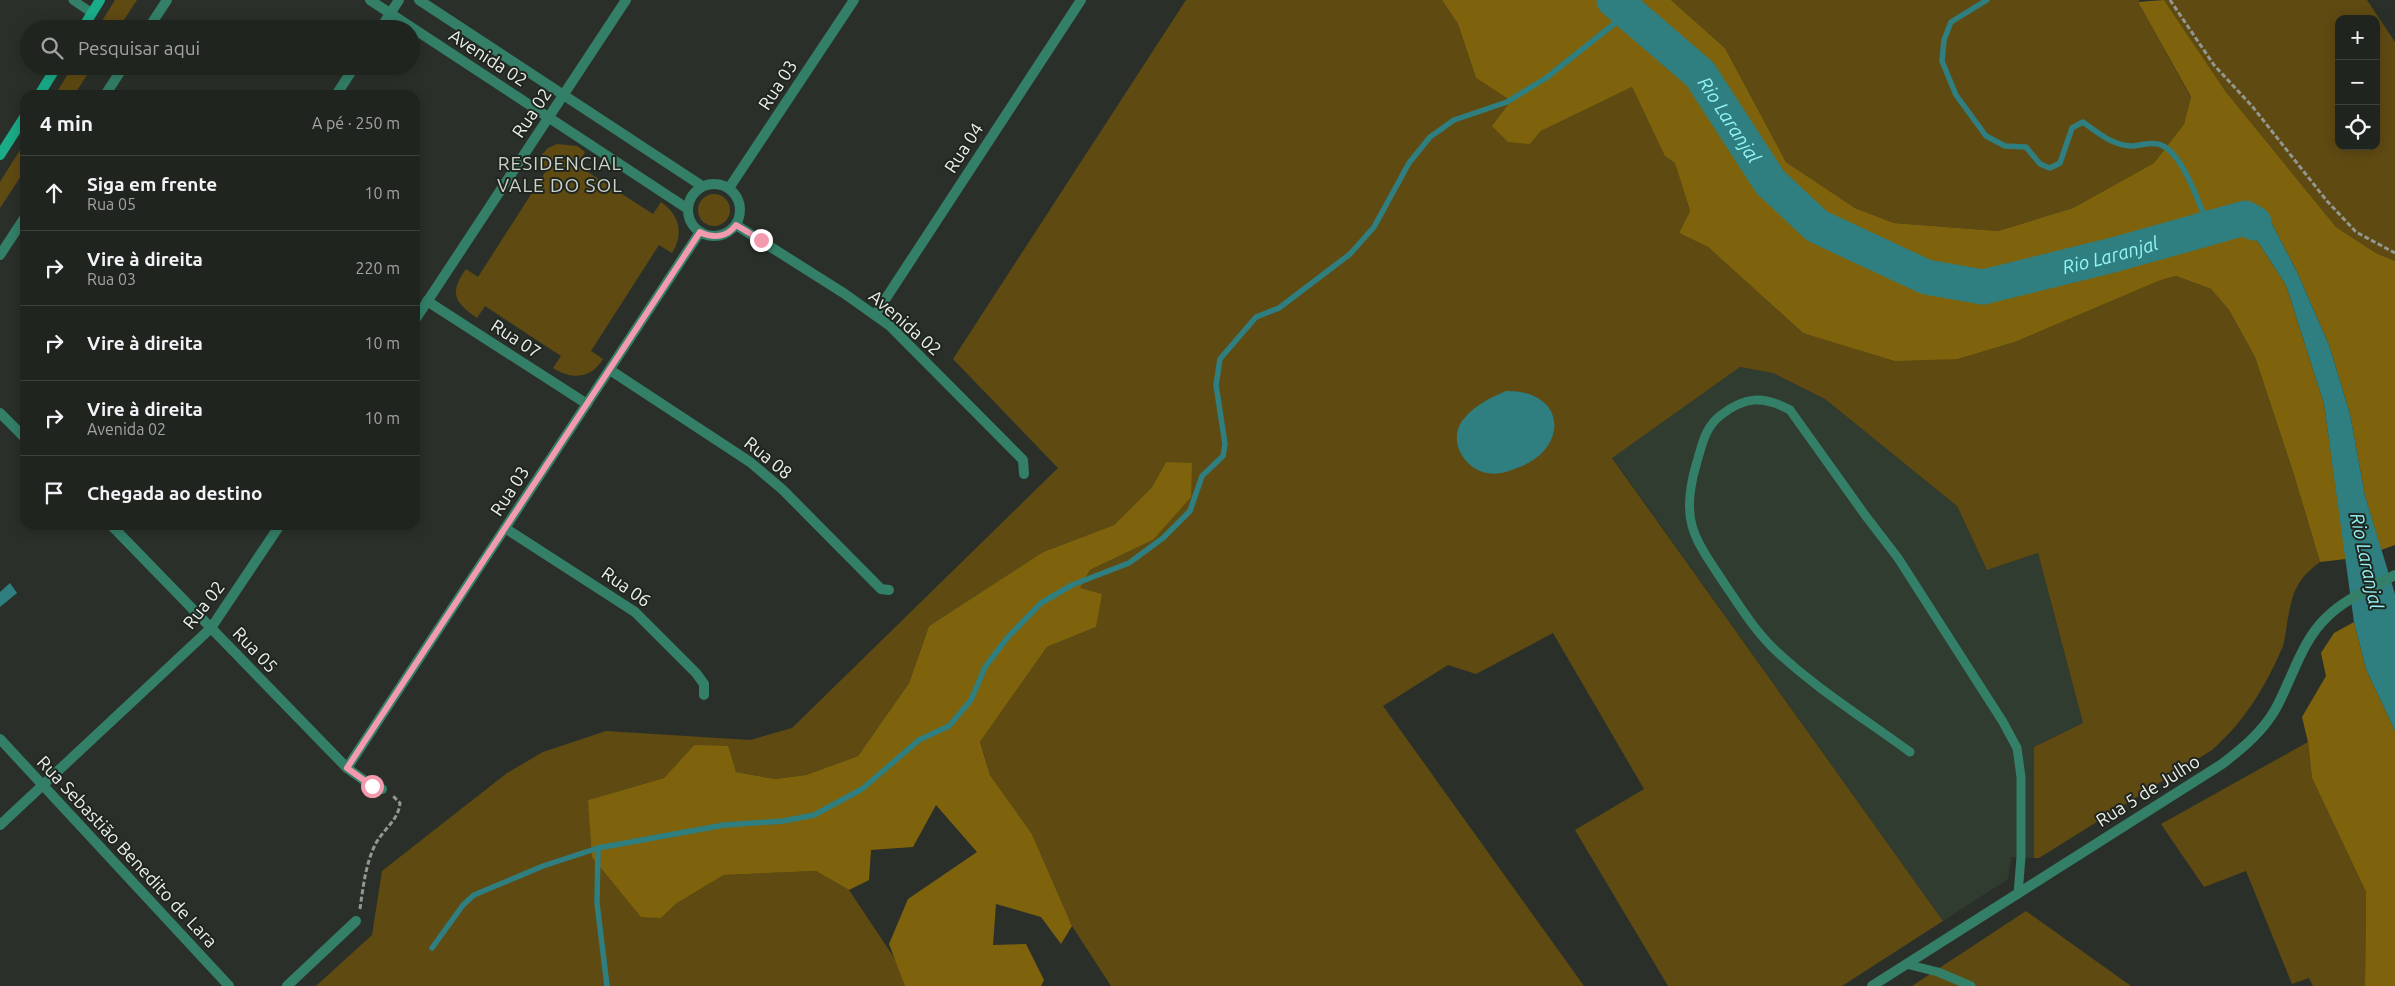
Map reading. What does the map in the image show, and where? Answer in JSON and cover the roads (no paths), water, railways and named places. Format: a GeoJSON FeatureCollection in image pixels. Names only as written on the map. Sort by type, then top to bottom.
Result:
{"type":"FeatureCollection","features":[{"type":"Feature","properties":{"kind":"main road"},"geometry":{"type":"LineString","coordinates":[[88,20],[100,0]]}},
{"type":"Feature","properties":{"kind":"main road"},"geometry":{"type":"LineString","coordinates":[[42,90],[51,75]]}},
{"type":"Feature","properties":{"kind":"main road"},"geometry":{"type":"LineString","coordinates":[[0,155],[20,124]]}},
{"type":"Feature","properties":{"kind":"street"},"geometry":{"type":"LineString","coordinates":[[154,20],[167,0]]}},
{"type":"Feature","properties":{"kind":"street","name":"Avenida 02"},"geometry":{"type":"LineString","coordinates":[[370,0],[401,20]]}},
{"type":"Feature","properties":{"kind":"street"},"geometry":{"type":"LineString","coordinates":[[386,20],[399,0]]}},
{"type":"Feature","properties":{"kind":"street","name":"Avenida 02"},"geometry":{"type":"LineString","coordinates":[[419,0],[702,186]]}},
{"type":"Feature","properties":{"kind":"street","name":"Rua 02"},"geometry":{"type":"LineString","coordinates":[[420,312],[626,0]]}},
{"type":"Feature","properties":{"kind":"street","name":"Rua 03"},"geometry":{"type":"LineString","coordinates":[[730,188],[854,0]]}},
{"type":"Feature","properties":{"kind":"street","name":"Rua 04"},"geometry":{"type":"LineString","coordinates":[[874,315],[1081,0]]}},
{"type":"Feature","properties":{"kind":"street","name":"Avenida 02"},"geometry":{"type":"LineString","coordinates":[[420,33],[688,208]]}},
{"type":"Feature","properties":{"kind":"street"},"geometry":{"type":"LineString","coordinates":[[108,90],[118,75]]}},
{"type":"Feature","properties":{"kind":"street"},"geometry":{"type":"LineString","coordinates":[[339,90],[349,75]]}},
{"type":"Feature","properties":{"kind":"street"},"geometry":{"type":"LineString","coordinates":[[716,183],[730,188],[738,198],[740,205],[740,218],[736,225],[732,230],[720,236],[700,232],[690,222],[688,208],[692,195],[702,186],[716,183]]}},
{"type":"Feature","properties":{"kind":"street"},"geometry":{"type":"LineString","coordinates":[[0,255],[20,225]]}},
{"type":"Feature","properties":{"kind":"street","name":"Avenida 02"},"geometry":{"type":"LineString","coordinates":[[736,225],[874,315],[905,339],[1023,460],[1024,474]]}},
{"type":"Feature","properties":{"kind":"street","name":"Rua 03"},"geometry":{"type":"LineString","coordinates":[[347,768],[700,232]]}},
{"type":"Feature","properties":{"kind":"street","name":"Rua 07"},"geometry":{"type":"LineString","coordinates":[[427,301],[587,404]]}},
{"type":"Feature","properties":{"kind":"street","name":"Rua 08"},"geometry":{"type":"LineString","coordinates":[[610,370],[750,462],[783,490],[881,589],[889,590]]}},
{"type":"Feature","properties":{"kind":"street"},"geometry":{"type":"LineString","coordinates":[[0,412],[20,433]]}},
{"type":"Feature","properties":{"kind":"street","name":"Rua 06"},"geometry":{"type":"LineString","coordinates":[[505,528],[635,612],[696,673],[704,684],[704,695]]}},
{"type":"Feature","properties":{"kind":"street","name":"Rua 05"},"geometry":{"type":"LineString","coordinates":[[116,530],[347,768],[372,786],[382,789]]}},
{"type":"Feature","properties":{"kind":"street","name":"Rua 02"},"geometry":{"type":"LineString","coordinates":[[0,825],[211,628],[277,530]]}},
{"type":"Feature","properties":{"kind":"street","name":"Rua 5 de Julho"},"geometry":{"type":"LineString","coordinates":[[1872,986],[2222,764],[2245,746],[2261,730],[2275,709],[2314,632],[2326,617],[2393,576]]}},
{"type":"Feature","properties":{"kind":"street","name":"Rua Sebastião Benedito de Lara"},"geometry":{"type":"LineString","coordinates":[[0,739],[229,986]]}},
{"type":"Feature","properties":{"kind":"street"},"geometry":{"type":"LineString","coordinates":[[287,986],[356,921]]}},
{"type":"Feature","properties":{"kind":"lane"},"geometry":{"type":"LineString","coordinates":[[73,0],[92,13]]}},
{"type":"Feature","properties":{"kind":"lane"},"geometry":{"type":"LineString","coordinates":[[1910,752],[1798,669],[1772,646],[1752,624],[1696,541],[1689,507],[1692,480],[1701,448],[1706,432],[1715,420],[1735,404],[1756,400],[1777,403],[1790,410],[1865,516],[1898,558],[2003,722],[2017,748],[2021,777],[2021,850],[2018,894]]}},
{"type":"Feature","properties":{"kind":"lane"},"geometry":{"type":"LineString","coordinates":[[1906,964],[1938,972],[1971,986]]}},
{"type":"Feature","properties":{"kind":"water"},"geometry":{"type":"Polygon","coordinates":[[[2239,206],[2255,208],[2269,218],[2297,272],[2329,345],[2350,414],[2365,496],[2395,594],[2395,731],[2366,669],[2354,622],[2324,404],[2286,285],[2258,242],[2243,228],[2209,228],[2224,213],[2239,206]]]}},
{"type":"Feature","properties":{"kind":"water"},"geometry":{"type":"Polygon","coordinates":[[[1506,391],[1526,393],[1541,400],[1550,410],[1554,422],[1553,435],[1546,448],[1534,459],[1506,472],[1487,473],[1471,466],[1465,460],[1458,445],[1458,429],[1466,416],[1477,407],[1506,391]]]}},
{"type":"Feature","properties":{"kind":"water"},"geometry":{"type":"Polygon","coordinates":[[[10,583],[17,593],[0,607],[0,592],[10,583]]]}},
{"type":"Feature","properties":{"kind":"waterway","name":"Rio Laranjal"},"geometry":{"type":"LineString","coordinates":[[1614,0],[1700,74],[1770,182],[1817,226],[1926,277],[1983,287],[2113,255],[2245,218],[2254,223]]}},
{"type":"Feature","properties":{"kind":"waterway"},"geometry":{"type":"LineString","coordinates":[[1987,0],[1951,22],[1944,40],[1942,61],[1956,95],[1986,136],[2005,146],[2026,147],[2040,164],[2050,168],[2060,163],[2072,128],[2083,122],[2106,138],[2124,145],[2158,144],[2167,148],[2182,167],[2209,228]]}},
{"type":"Feature","properties":{"kind":"waterway"},"geometry":{"type":"LineString","coordinates":[[432,948],[463,905],[474,895],[543,866],[598,848],[724,825],[783,821],[814,815],[862,789],[919,740],[949,726],[971,700],[985,667],[1008,637],[1041,603],[1072,585],[1129,563],[1163,538],[1190,511],[1202,476],[1223,456],[1225,444],[1216,385],[1220,359],[1256,317],[1279,308],[1350,254],[1374,227],[1409,163],[1430,137],[1454,120],[1507,102],[1546,78],[1629,12]]}},
{"type":"Feature","properties":{"kind":"waterway"},"geometry":{"type":"LineString","coordinates":[[598,848],[597,903],[607,986]]}},
{"type":"Feature","properties":{"kind":"district","name":"RESIDENCIAL VALE DO SOL"},"geometry":{"type":"Point","coordinates":[560,174]}}]}
